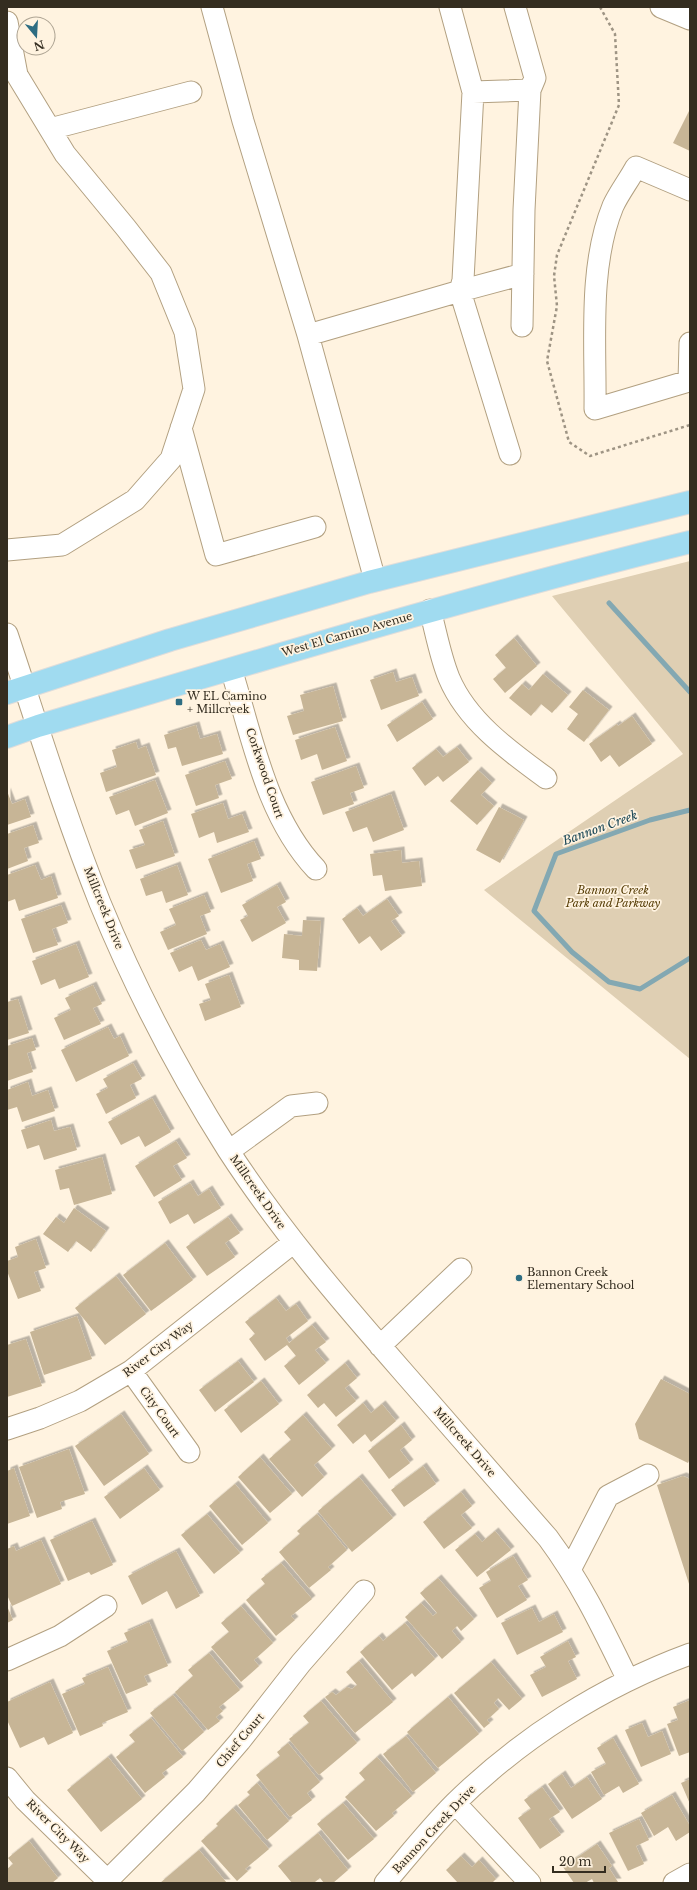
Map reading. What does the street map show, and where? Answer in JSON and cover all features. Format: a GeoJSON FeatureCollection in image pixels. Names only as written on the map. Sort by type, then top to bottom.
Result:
{"type":"FeatureCollection","features":[{"type":"Feature","properties":{"kind":"main road"},"geometry":{"type":"LineString","coordinates":[[16,690],[170,640],[375,580],[690,502]]}},
{"type":"Feature","properties":{"kind":"main road","name":"West El Camino Avenue"},"geometry":{"type":"LineString","coordinates":[[7,737],[38,726],[430,610],[583,568],[690,542]]}},
{"type":"Feature","properties":{"kind":"street"},"geometry":{"type":"LineString","coordinates":[[212,7],[243,121],[308,335],[375,580]]}},
{"type":"Feature","properties":{"kind":"street"},"geometry":{"type":"LineString","coordinates":[[450,7],[473,92],[463,280],[460,291],[510,454]]}},
{"type":"Feature","properties":{"kind":"street"},"geometry":{"type":"LineString","coordinates":[[515,7],[534,78],[530,90],[524,210],[522,326]]}},
{"type":"Feature","properties":{"kind":"street"},"geometry":{"type":"LineString","coordinates":[[661,7],[690,19]]}},
{"type":"Feature","properties":{"kind":"street"},"geometry":{"type":"LineString","coordinates":[[7,22],[17,75],[65,154],[126,228],[161,274],[185,332],[194,390],[171,459],[135,500],[62,545],[7,550]]}},
{"type":"Feature","properties":{"kind":"street"},"geometry":{"type":"LineString","coordinates":[[473,92],[530,90]]}},
{"type":"Feature","properties":{"kind":"street"},"geometry":{"type":"LineString","coordinates":[[50,129],[190,92]]}},
{"type":"Feature","properties":{"kind":"street"},"geometry":{"type":"LineString","coordinates":[[690,190],[636,167],[614,206],[599,257],[596,306],[595,409],[689,381],[690,343]]}},
{"type":"Feature","properties":{"kind":"street"},"geometry":{"type":"LineString","coordinates":[[308,335],[523,274]]}},
{"type":"Feature","properties":{"kind":"street"},"geometry":{"type":"LineString","coordinates":[[181,428],[216,555],[315,527]]}},
{"type":"Feature","properties":{"kind":"street"},"geometry":{"type":"LineString","coordinates":[[430,610],[445,666],[450,680],[463,704],[486,730],[517,757],[546,778]]}},
{"type":"Feature","properties":{"kind":"street","name":"Millcreek Drive"},"geometry":{"type":"LineString","coordinates":[[7,634],[16,690],[38,726],[82,855],[130,972],[165,1041],[229,1151],[294,1242],[335,1294],[548,1538],[571,1568],[590,1601],[628,1680]]}},
{"type":"Feature","properties":{"kind":"street","name":"Corkwood Court"},"geometry":{"type":"LineString","coordinates":[[231,669],[263,774],[283,823],[305,857],[316,868]]}},
{"type":"Feature","properties":{"kind":"street"},"geometry":{"type":"LineString","coordinates":[[229,1151],[291,1106],[317,1102]]}},
{"type":"Feature","properties":{"kind":"street","name":"River City Way"},"geometry":{"type":"LineString","coordinates":[[7,1429],[40,1418],[80,1401],[131,1371],[294,1242]]}},
{"type":"Feature","properties":{"kind":"street"},"geometry":{"type":"LineString","coordinates":[[380,1346],[461,1269]]}},
{"type":"Feature","properties":{"kind":"street","name":"City Court"},"geometry":{"type":"LineString","coordinates":[[131,1371],[190,1452]]}},
{"type":"Feature","properties":{"kind":"street"},"geometry":{"type":"LineString","coordinates":[[571,1568],[608,1496],[648,1475]]}},
{"type":"Feature","properties":{"kind":"street","name":"Chief Court"},"geometry":{"type":"LineString","coordinates":[[108,1882],[196,1792],[240,1741],[302,1663],[364,1591]]}},
{"type":"Feature","properties":{"kind":"street"},"geometry":{"type":"LineString","coordinates":[[7,1660],[60,1636],[106,1606]]}},
{"type":"Feature","properties":{"kind":"street","name":"Bannon Creek Drive"},"geometry":{"type":"LineString","coordinates":[[385,1883],[456,1803],[487,1774],[522,1745],[579,1707],[628,1680],[690,1654]]}},
{"type":"Feature","properties":{"kind":"street","name":"River City Way"},"geometry":{"type":"LineString","coordinates":[[7,1778],[26,1800],[108,1882]]}},
{"type":"Feature","properties":{"kind":"street"},"geometry":{"type":"LineString","coordinates":[[456,1803],[530,1883]]}},
{"type":"Feature","properties":{"kind":"path"},"geometry":{"type":"LineString","coordinates":[[666,432],[690,425]]}},
{"type":"Feature","properties":{"kind":"green space","name":"Bannon Creek Park and Parkway"},"geometry":{"type":"Polygon","coordinates":[[[690,561],[690,1059],[484,890],[683,754],[552,596],[690,561]]]}},
{"type":"Feature","properties":{"kind":"building"},"geometry":{"type":"Polygon","coordinates":[[[690,109],[690,151],[673,143],[690,109]]]}},
{"type":"Feature","properties":{"kind":"building"},"geometry":{"type":"Polygon","coordinates":[[[514,638],[537,666],[505,693],[493,679],[506,668],[495,655],[514,638]]]}},
{"type":"Feature","properties":{"kind":"building"},"geometry":{"type":"Polygon","coordinates":[[[393,672],[396,682],[412,677],[419,696],[381,710],[370,680],[393,672]]]}},
{"type":"Feature","properties":{"kind":"building"},"geometry":{"type":"Polygon","coordinates":[[[543,674],[568,695],[552,713],[541,704],[531,716],[509,698],[522,684],[529,690],[543,674]]]}},
{"type":"Feature","properties":{"kind":"building"},"geometry":{"type":"Polygon","coordinates":[[[333,686],[343,721],[293,735],[287,716],[304,711],[300,695],[333,686]]]}},
{"type":"Feature","properties":{"kind":"building"},"geometry":{"type":"Polygon","coordinates":[[[583,690],[609,710],[584,742],[567,729],[578,714],[569,707],[583,690]]]}},
{"type":"Feature","properties":{"kind":"building"},"geometry":{"type":"Polygon","coordinates":[[[422,702],[433,719],[397,742],[387,725],[422,702]]]}},
{"type":"Feature","properties":{"kind":"building"},"geometry":{"type":"Polygon","coordinates":[[[632,716],[652,744],[619,767],[610,755],[601,762],[589,744],[617,724],[618,726],[632,716]]]}},
{"type":"Feature","properties":{"kind":"building"},"geometry":{"type":"Polygon","coordinates":[[[196,725],[200,739],[217,734],[223,754],[182,766],[176,747],[168,749],[164,735],[196,725]]]}},
{"type":"Feature","properties":{"kind":"building"},"geometry":{"type":"Polygon","coordinates":[[[335,727],[347,761],[322,770],[317,754],[301,760],[295,740],[335,727]]]}},
{"type":"Feature","properties":{"kind":"building"},"geometry":{"type":"Polygon","coordinates":[[[136,742],[138,749],[146,746],[156,775],[106,792],[100,773],[117,767],[112,750],[136,742]]]}},
{"type":"Feature","properties":{"kind":"building"},"geometry":{"type":"Polygon","coordinates":[[[457,747],[469,762],[443,782],[438,776],[425,786],[412,768],[436,749],[443,757],[457,747]]]}},
{"type":"Feature","properties":{"kind":"building"},"geometry":{"type":"Polygon","coordinates":[[[225,761],[232,779],[215,785],[219,798],[196,806],[185,775],[225,761]]]}},
{"type":"Feature","properties":{"kind":"building"},"geometry":{"type":"Polygon","coordinates":[[[356,766],[364,788],[350,793],[354,804],[323,815],[311,782],[356,766]]]}},
{"type":"Feature","properties":{"kind":"building"},"geometry":{"type":"Polygon","coordinates":[[[478,770],[492,783],[481,795],[494,806],[477,825],[450,801],[478,770]]]}},
{"type":"Feature","properties":{"kind":"building"},"geometry":{"type":"Polygon","coordinates":[[[155,780],[168,813],[135,826],[129,810],[116,815],[109,797],[155,780]]]}},
{"type":"Feature","properties":{"kind":"building"},"geometry":{"type":"Polygon","coordinates":[[[7,791],[12,804],[25,799],[31,817],[7,825],[7,791]]]}},
{"type":"Feature","properties":{"kind":"building"},"geometry":{"type":"Polygon","coordinates":[[[391,794],[404,830],[373,842],[367,827],[353,832],[345,812],[391,794]]]}},
{"type":"Feature","properties":{"kind":"building"},"geometry":{"type":"Polygon","coordinates":[[[223,803],[228,819],[242,814],[249,832],[217,843],[214,832],[199,838],[191,814],[223,803]]]}},
{"type":"Feature","properties":{"kind":"building"},"geometry":{"type":"Polygon","coordinates":[[[499,807],[524,820],[500,863],[476,850],[499,807]]]}},
{"type":"Feature","properties":{"kind":"building"},"geometry":{"type":"Polygon","coordinates":[[[163,821],[175,856],[136,869],[129,850],[145,845],[139,830],[163,821]]]}},
{"type":"Feature","properties":{"kind":"building"},"geometry":{"type":"Polygon","coordinates":[[[33,825],[39,843],[24,848],[28,861],[7,869],[7,834],[33,825]]]}},
{"type":"Feature","properties":{"kind":"building"},"geometry":{"type":"Polygon","coordinates":[[[254,841],[261,859],[247,864],[253,881],[221,893],[208,859],[254,841]]]}},
{"type":"Feature","properties":{"kind":"building"},"geometry":{"type":"Polygon","coordinates":[[[401,850],[402,863],[419,861],[422,886],[385,891],[382,875],[373,876],[370,854],[401,850]]]}},
{"type":"Feature","properties":{"kind":"building"},"geometry":{"type":"Polygon","coordinates":[[[35,865],[41,880],[51,876],[58,898],[19,911],[15,899],[7,902],[7,875],[35,865]]]}},
{"type":"Feature","properties":{"kind":"building"},"geometry":{"type":"Polygon","coordinates":[[[177,865],[188,895],[166,903],[162,891],[146,896],[140,879],[177,865]]]}},
{"type":"Feature","properties":{"kind":"building"},"geometry":{"type":"Polygon","coordinates":[[[277,885],[286,902],[277,907],[286,923],[252,942],[240,920],[248,916],[242,905],[277,885]]]}},
{"type":"Feature","properties":{"kind":"building"},"geometry":{"type":"Polygon","coordinates":[[[204,895],[211,912],[200,916],[207,934],[168,950],[160,932],[176,925],[169,909],[204,895]]]}},
{"type":"Feature","properties":{"kind":"building"},"geometry":{"type":"Polygon","coordinates":[[[387,899],[399,916],[391,921],[402,936],[381,951],[370,936],[359,944],[342,919],[357,908],[363,916],[387,899]]]}},
{"type":"Feature","properties":{"kind":"building"},"geometry":{"type":"Polygon","coordinates":[[[61,905],[68,923],[52,929],[58,945],[33,953],[21,919],[61,905]]]}},
{"type":"Feature","properties":{"kind":"building"},"geometry":{"type":"Polygon","coordinates":[[[303,920],[321,921],[317,971],[299,970],[299,960],[282,958],[284,934],[302,936],[303,920]]]}},
{"type":"Feature","properties":{"kind":"building"},"geometry":{"type":"Polygon","coordinates":[[[201,940],[206,950],[220,944],[230,967],[198,981],[192,966],[179,972],[170,953],[201,940]]]}},
{"type":"Feature","properties":{"kind":"building"},"geometry":{"type":"Polygon","coordinates":[[[76,944],[89,977],[59,989],[55,979],[41,985],[32,961],[76,944]]]}},
{"type":"Feature","properties":{"kind":"building"},"geometry":{"type":"Polygon","coordinates":[[[229,975],[241,1007],[205,1021],[199,1004],[211,1000],[205,984],[229,975]]]}},
{"type":"Feature","properties":{"kind":"building"},"geometry":{"type":"Polygon","coordinates":[[[93,985],[102,1004],[93,1008],[101,1024],[64,1040],[54,1018],[71,1010],[65,998],[93,985]]]}},
{"type":"Feature","properties":{"kind":"building"},"geometry":{"type":"Polygon","coordinates":[[[18,999],[29,1033],[7,1040],[7,1002],[18,999]]]}},
{"type":"Feature","properties":{"kind":"building"},"geometry":{"type":"Polygon","coordinates":[[[108,1027],[114,1039],[120,1036],[129,1056],[76,1082],[61,1050],[108,1027]]]}},
{"type":"Feature","properties":{"kind":"building"},"geometry":{"type":"Polygon","coordinates":[[[32,1038],[36,1050],[27,1053],[33,1072],[7,1081],[7,1046],[32,1038]]]}},
{"type":"Feature","properties":{"kind":"building"},"geometry":{"type":"Polygon","coordinates":[[[133,1063],[142,1079],[130,1085],[136,1098],[106,1114],[96,1094],[108,1088],[103,1079],[133,1063]]]}},
{"type":"Feature","properties":{"kind":"building"},"geometry":{"type":"Polygon","coordinates":[[[28,1082],[32,1096],[48,1090],[55,1111],[22,1122],[17,1107],[7,1110],[7,1090],[28,1082]]]}},
{"type":"Feature","properties":{"kind":"building"},"geometry":{"type":"Polygon","coordinates":[[[152,1098],[171,1132],[145,1147],[139,1136],[121,1145],[108,1122],[152,1098]]]}},
{"type":"Feature","properties":{"kind":"building"},"geometry":{"type":"Polygon","coordinates":[[[51,1120],[54,1131],[70,1127],[77,1150],[44,1160],[39,1145],[27,1149],[21,1130],[51,1120]]]}},
{"type":"Feature","properties":{"kind":"building"},"geometry":{"type":"Polygon","coordinates":[[[176,1141],[187,1158],[173,1166],[182,1180],[154,1197],[135,1166],[176,1141]]]}},
{"type":"Feature","properties":{"kind":"building"},"geometry":{"type":"Polygon","coordinates":[[[102,1157],[112,1194],[74,1205],[69,1188],[60,1190],[55,1170],[102,1157]]]}},
{"type":"Feature","properties":{"kind":"building"},"geometry":{"type":"Polygon","coordinates":[[[190,1183],[198,1196],[209,1189],[221,1208],[194,1224],[188,1214],[170,1224],[158,1202],[190,1183]]]}},
{"type":"Feature","properties":{"kind":"building"},"geometry":{"type":"Polygon","coordinates":[[[74,1208],[106,1231],[91,1252],[76,1241],[68,1252],[43,1234],[56,1217],[64,1223],[74,1208]]]}},
{"type":"Feature","properties":{"kind":"building"},"geometry":{"type":"Polygon","coordinates":[[[228,1217],[240,1233],[225,1243],[235,1257],[207,1276],[186,1247],[228,1217]]]}},
{"type":"Feature","properties":{"kind":"building"},"geometry":{"type":"Polygon","coordinates":[[[36,1239],[46,1268],[34,1272],[41,1291],[18,1299],[7,1271],[7,1261],[18,1257],[15,1247],[36,1239]]]}},
{"type":"Feature","properties":{"kind":"building"},"geometry":{"type":"Polygon","coordinates":[[[165,1243],[193,1280],[151,1311],[123,1275],[165,1243]]]}},
{"type":"Feature","properties":{"kind":"building"},"geometry":{"type":"Polygon","coordinates":[[[116,1276],[146,1314],[105,1345],[75,1308],[116,1276]]]}},
{"type":"Feature","properties":{"kind":"building"},"geometry":{"type":"Polygon","coordinates":[[[276,1298],[286,1311],[296,1304],[308,1321],[286,1338],[289,1343],[312,1325],[326,1342],[315,1350],[326,1363],[299,1385],[284,1366],[296,1356],[287,1345],[265,1361],[249,1339],[255,1334],[245,1322],[276,1298]]]}},
{"type":"Feature","properties":{"kind":"building"},"geometry":{"type":"Polygon","coordinates":[[[77,1316],[92,1359],[44,1375],[30,1332],[77,1316]]]}},
{"type":"Feature","properties":{"kind":"building"},"geometry":{"type":"Polygon","coordinates":[[[26,1339],[42,1386],[7,1397],[7,1345],[26,1339]]]}},
{"type":"Feature","properties":{"kind":"building"},"geometry":{"type":"Polygon","coordinates":[[[238,1361],[254,1382],[215,1412],[199,1390],[238,1361]]]}},
{"type":"Feature","properties":{"kind":"building"},"geometry":{"type":"Polygon","coordinates":[[[345,1363],[357,1378],[345,1388],[356,1401],[336,1417],[324,1403],[318,1408],[307,1395],[345,1363]]]}},
{"type":"Feature","properties":{"kind":"building"},"geometry":{"type":"Polygon","coordinates":[[[661,1379],[690,1394],[690,1459],[688,1463],[639,1439],[635,1424],[661,1379]]]}},
{"type":"Feature","properties":{"kind":"building"},"geometry":{"type":"Polygon","coordinates":[[[261,1381],[279,1404],[241,1433],[224,1410],[261,1381]]]}},
{"type":"Feature","properties":{"kind":"building"},"geometry":{"type":"Polygon","coordinates":[[[363,1403],[371,1413],[382,1404],[396,1421],[371,1442],[365,1434],[353,1444],[337,1425],[363,1403]]]}},
{"type":"Feature","properties":{"kind":"building"},"geometry":{"type":"Polygon","coordinates":[[[121,1414],[149,1454],[104,1486],[75,1446],[121,1414]]]}},
{"type":"Feature","properties":{"kind":"building"},"geometry":{"type":"Polygon","coordinates":[[[303,1415],[332,1449],[314,1465],[324,1477],[302,1497],[269,1459],[291,1440],[284,1432],[303,1415]]]}},
{"type":"Feature","properties":{"kind":"building"},"geometry":{"type":"Polygon","coordinates":[[[401,1425],[412,1440],[400,1450],[410,1463],[389,1479],[368,1451],[401,1425]]]}},
{"type":"Feature","properties":{"kind":"building"},"geometry":{"type":"Polygon","coordinates":[[[69,1449],[85,1494],[60,1502],[62,1509],[37,1518],[19,1467],[69,1449]]]}},
{"type":"Feature","properties":{"kind":"building"},"geometry":{"type":"Polygon","coordinates":[[[260,1457],[292,1494],[270,1513],[238,1477],[260,1457]]]}},
{"type":"Feature","properties":{"kind":"building"},"geometry":{"type":"Polygon","coordinates":[[[423,1466],[436,1484],[404,1507],[391,1490],[423,1466]]]}},
{"type":"Feature","properties":{"kind":"building"},"geometry":{"type":"Polygon","coordinates":[[[14,1468],[30,1516],[7,1524],[7,1471],[14,1468]]]}},
{"type":"Feature","properties":{"kind":"building"},"geometry":{"type":"Polygon","coordinates":[[[144,1468],[160,1490],[120,1519],[104,1497],[144,1468]]]}},
{"type":"Feature","properties":{"kind":"building"},"geometry":{"type":"Polygon","coordinates":[[[683,1476],[690,1479],[690,1587],[657,1485],[683,1476]]]}},
{"type":"Feature","properties":{"kind":"building"},"geometry":{"type":"Polygon","coordinates":[[[359,1477],[393,1518],[352,1552],[318,1511],[359,1477]]]}},
{"type":"Feature","properties":{"kind":"building"},"geometry":{"type":"Polygon","coordinates":[[[235,1484],[268,1523],[242,1545],[209,1506],[235,1484]]]}},
{"type":"Feature","properties":{"kind":"building"},"geometry":{"type":"Polygon","coordinates":[[[461,1492],[472,1506],[461,1515],[472,1528],[444,1549],[423,1522],[461,1492]]]}},
{"type":"Feature","properties":{"kind":"building"},"geometry":{"type":"Polygon","coordinates":[[[207,1514],[240,1553],[214,1574],[181,1535],[207,1514]]]}},
{"type":"Feature","properties":{"kind":"building"},"geometry":{"type":"Polygon","coordinates":[[[317,1514],[347,1550],[328,1567],[331,1570],[309,1588],[279,1552],[300,1534],[297,1531],[317,1514]]]}},
{"type":"Feature","properties":{"kind":"building"},"geometry":{"type":"Polygon","coordinates":[[[92,1521],[113,1565],[91,1575],[89,1572],[68,1581],[50,1540],[92,1521]]]}},
{"type":"Feature","properties":{"kind":"building"},"geometry":{"type":"Polygon","coordinates":[[[495,1531],[511,1550],[477,1577],[455,1550],[475,1534],[482,1542],[495,1531]]]}},
{"type":"Feature","properties":{"kind":"building"},"geometry":{"type":"Polygon","coordinates":[[[41,1540],[61,1584],[12,1606],[7,1595],[7,1549],[14,1546],[16,1551],[41,1540]]]}},
{"type":"Feature","properties":{"kind":"building"},"geometry":{"type":"Polygon","coordinates":[[[176,1551],[200,1596],[176,1609],[167,1591],[142,1605],[128,1576],[176,1551]]]}},
{"type":"Feature","properties":{"kind":"building"},"geometry":{"type":"Polygon","coordinates":[[[513,1556],[528,1580],[518,1586],[527,1600],[497,1618],[479,1588],[491,1581],[486,1572],[513,1556]]]}},
{"type":"Feature","properties":{"kind":"building"},"geometry":{"type":"Polygon","coordinates":[[[281,1563],[312,1599],[291,1616],[295,1620],[276,1636],[246,1600],[265,1584],[261,1579],[281,1563]]]}},
{"type":"Feature","properties":{"kind":"building"},"geometry":{"type":"Polygon","coordinates":[[[438,1578],[474,1619],[461,1631],[457,1626],[452,1631],[461,1642],[442,1659],[405,1617],[421,1603],[433,1616],[437,1613],[420,1593],[438,1578]]]}},
{"type":"Feature","properties":{"kind":"building"},"geometry":{"type":"Polygon","coordinates":[[[7,1606],[13,1620],[7,1623],[7,1606]]]}},
{"type":"Feature","properties":{"kind":"building"},"geometry":{"type":"Polygon","coordinates":[[[241,1606],[273,1643],[254,1660],[259,1666],[241,1682],[211,1647],[229,1632],[221,1623],[241,1606]]]}},
{"type":"Feature","properties":{"kind":"building"},"geometry":{"type":"Polygon","coordinates":[[[532,1608],[539,1622],[554,1614],[563,1632],[517,1655],[501,1623],[532,1608]]]}},
{"type":"Feature","properties":{"kind":"building"},"geometry":{"type":"Polygon","coordinates":[[[149,1622],[168,1666],[144,1676],[148,1685],[126,1694],[107,1651],[128,1642],[124,1633],[149,1622]]]}},
{"type":"Feature","properties":{"kind":"building"},"geometry":{"type":"Polygon","coordinates":[[[405,1623],[435,1659],[415,1677],[412,1673],[392,1690],[360,1652],[379,1636],[383,1641],[405,1623]]]}},
{"type":"Feature","properties":{"kind":"building"},"geometry":{"type":"Polygon","coordinates":[[[568,1641],[576,1657],[568,1661],[577,1679],[542,1697],[530,1675],[546,1667],[540,1657],[568,1641]]]}},
{"type":"Feature","properties":{"kind":"building"},"geometry":{"type":"Polygon","coordinates":[[[209,1653],[240,1690],[219,1707],[223,1711],[216,1717],[220,1721],[208,1730],[175,1692],[193,1676],[188,1670],[209,1653]]]}},
{"type":"Feature","properties":{"kind":"building"},"geometry":{"type":"Polygon","coordinates":[[[359,1661],[393,1702],[355,1733],[325,1697],[332,1692],[336,1695],[347,1687],[352,1689],[357,1685],[346,1672],[359,1661]]]}},
{"type":"Feature","properties":{"kind":"building"},"geometry":{"type":"Polygon","coordinates":[[[491,1662],[522,1699],[509,1710],[498,1698],[494,1703],[499,1709],[487,1720],[490,1723],[484,1728],[454,1693],[491,1662]]]}},
{"type":"Feature","properties":{"kind":"building"},"geometry":{"type":"Polygon","coordinates":[[[108,1667],[128,1712],[102,1723],[103,1726],[80,1736],[62,1694],[85,1684],[82,1678],[108,1667]]]}},
{"type":"Feature","properties":{"kind":"building"},"geometry":{"type":"Polygon","coordinates":[[[50,1682],[73,1733],[48,1745],[44,1737],[20,1748],[7,1720],[7,1702],[50,1682]]]}},
{"type":"Feature","properties":{"kind":"building"},"geometry":{"type":"Polygon","coordinates":[[[173,1695],[204,1732],[182,1751],[150,1713],[173,1695]]]}},
{"type":"Feature","properties":{"kind":"building"},"geometry":{"type":"Polygon","coordinates":[[[448,1697],[479,1734],[438,1768],[407,1732],[448,1697]]]}},
{"type":"Feature","properties":{"kind":"building"},"geometry":{"type":"Polygon","coordinates":[[[690,1700],[690,1752],[679,1756],[667,1724],[678,1720],[673,1707],[690,1700]]]}},
{"type":"Feature","properties":{"kind":"building"},"geometry":{"type":"Polygon","coordinates":[[[321,1701],[357,1743],[319,1775],[289,1739],[309,1723],[303,1716],[321,1701]]]}},
{"type":"Feature","properties":{"kind":"building"},"geometry":{"type":"Polygon","coordinates":[[[151,1718],[183,1757],[162,1773],[165,1777],[145,1793],[116,1757],[135,1742],[129,1735],[151,1718]]]}},
{"type":"Feature","properties":{"kind":"building"},"geometry":{"type":"Polygon","coordinates":[[[642,1723],[648,1737],[662,1731],[671,1754],[641,1767],[625,1730],[642,1723]]]}},
{"type":"Feature","properties":{"kind":"building"},"geometry":{"type":"Polygon","coordinates":[[[406,1736],[436,1773],[413,1792],[383,1754],[406,1736]]]}},
{"type":"Feature","properties":{"kind":"building"},"geometry":{"type":"Polygon","coordinates":[[[613,1738],[639,1784],[623,1793],[619,1786],[604,1795],[591,1772],[606,1764],[597,1748],[613,1738]]]}},
{"type":"Feature","properties":{"kind":"building"},"geometry":{"type":"Polygon","coordinates":[[[288,1743],[320,1782],[307,1793],[312,1800],[290,1817],[256,1775],[280,1756],[277,1752],[288,1743]]]}},
{"type":"Feature","properties":{"kind":"building"},"geometry":{"type":"Polygon","coordinates":[[[108,1757],[142,1799],[101,1832],[67,1790],[108,1757]]]}},
{"type":"Feature","properties":{"kind":"building"},"geometry":{"type":"Polygon","coordinates":[[[377,1757],[412,1796],[392,1813],[394,1816],[376,1831],[345,1797],[365,1780],[359,1773],[377,1757]]]}},
{"type":"Feature","properties":{"kind":"building"},"geometry":{"type":"Polygon","coordinates":[[[562,1774],[571,1788],[587,1777],[602,1799],[572,1819],[548,1784],[562,1774]]]}},
{"type":"Feature","properties":{"kind":"building"},"geometry":{"type":"Polygon","coordinates":[[[690,1779],[690,1804],[681,1783],[690,1779]]]}},
{"type":"Feature","properties":{"kind":"building"},"geometry":{"type":"Polygon","coordinates":[[[257,1783],[289,1821],[267,1840],[238,1805],[250,1795],[247,1792],[257,1783]]]}},
{"type":"Feature","properties":{"kind":"building"},"geometry":{"type":"Polygon","coordinates":[[[542,1787],[560,1812],[549,1819],[561,1835],[540,1849],[518,1818],[531,1809],[524,1800],[542,1787]]]}},
{"type":"Feature","properties":{"kind":"building"},"geometry":{"type":"Polygon","coordinates":[[[672,1795],[690,1826],[690,1832],[676,1841],[668,1827],[654,1836],[641,1813],[672,1795]]]}},
{"type":"Feature","properties":{"kind":"building"},"geometry":{"type":"Polygon","coordinates":[[[343,1803],[374,1839],[348,1860],[317,1824],[343,1803]]]}},
{"type":"Feature","properties":{"kind":"building"},"geometry":{"type":"Polygon","coordinates":[[[233,1808],[269,1849],[245,1869],[248,1871],[237,1881],[201,1841],[218,1826],[216,1824],[233,1808]]]}},
{"type":"Feature","properties":{"kind":"building"},"geometry":{"type":"Polygon","coordinates":[[[639,1819],[649,1840],[636,1846],[644,1864],[628,1871],[609,1833],[639,1819]]]}},
{"type":"Feature","properties":{"kind":"building"},"geometry":{"type":"Polygon","coordinates":[[[318,1833],[348,1870],[333,1883],[324,1883],[320,1878],[315,1882],[316,1883],[292,1883],[278,1866],[318,1833]]]}},
{"type":"Feature","properties":{"kind":"building"},"geometry":{"type":"Polygon","coordinates":[[[29,1841],[58,1878],[52,1883],[7,1883],[7,1869],[13,1864],[8,1858],[29,1841]]]}},
{"type":"Feature","properties":{"kind":"building"},"geometry":{"type":"Polygon","coordinates":[[[597,1844],[612,1866],[609,1868],[618,1882],[594,1883],[592,1879],[585,1883],[574,1883],[563,1867],[597,1844]]]}},
{"type":"Feature","properties":{"kind":"building"},"geometry":{"type":"Polygon","coordinates":[[[199,1850],[227,1883],[160,1883],[199,1850]]]}},
{"type":"Feature","properties":{"kind":"building"},"geometry":{"type":"Polygon","coordinates":[[[461,1856],[472,1867],[479,1860],[496,1879],[492,1883],[458,1883],[446,1870],[461,1856]]]}},
{"type":"Feature","properties":{"kind":"waterway","name":"Bannon Creek"},"geometry":{"type":"LineString","coordinates":[[609,603],[690,692]]}},
{"type":"Feature","properties":{"kind":"waterway","name":"Bannon Creek"},"geometry":{"type":"LineString","coordinates":[[690,810],[650,820],[556,854],[534,911],[572,952],[609,982],[640,989],[690,958]]}},
{"type":"Feature","properties":{"kind":"place","name":"W EL Camino + Millcreek"},"geometry":{"type":"Point","coordinates":[179,702]}},
{"type":"Feature","properties":{"kind":"place","name":"Bannon Creek Elementary School"},"geometry":{"type":"Point","coordinates":[519,1278]}}]}
